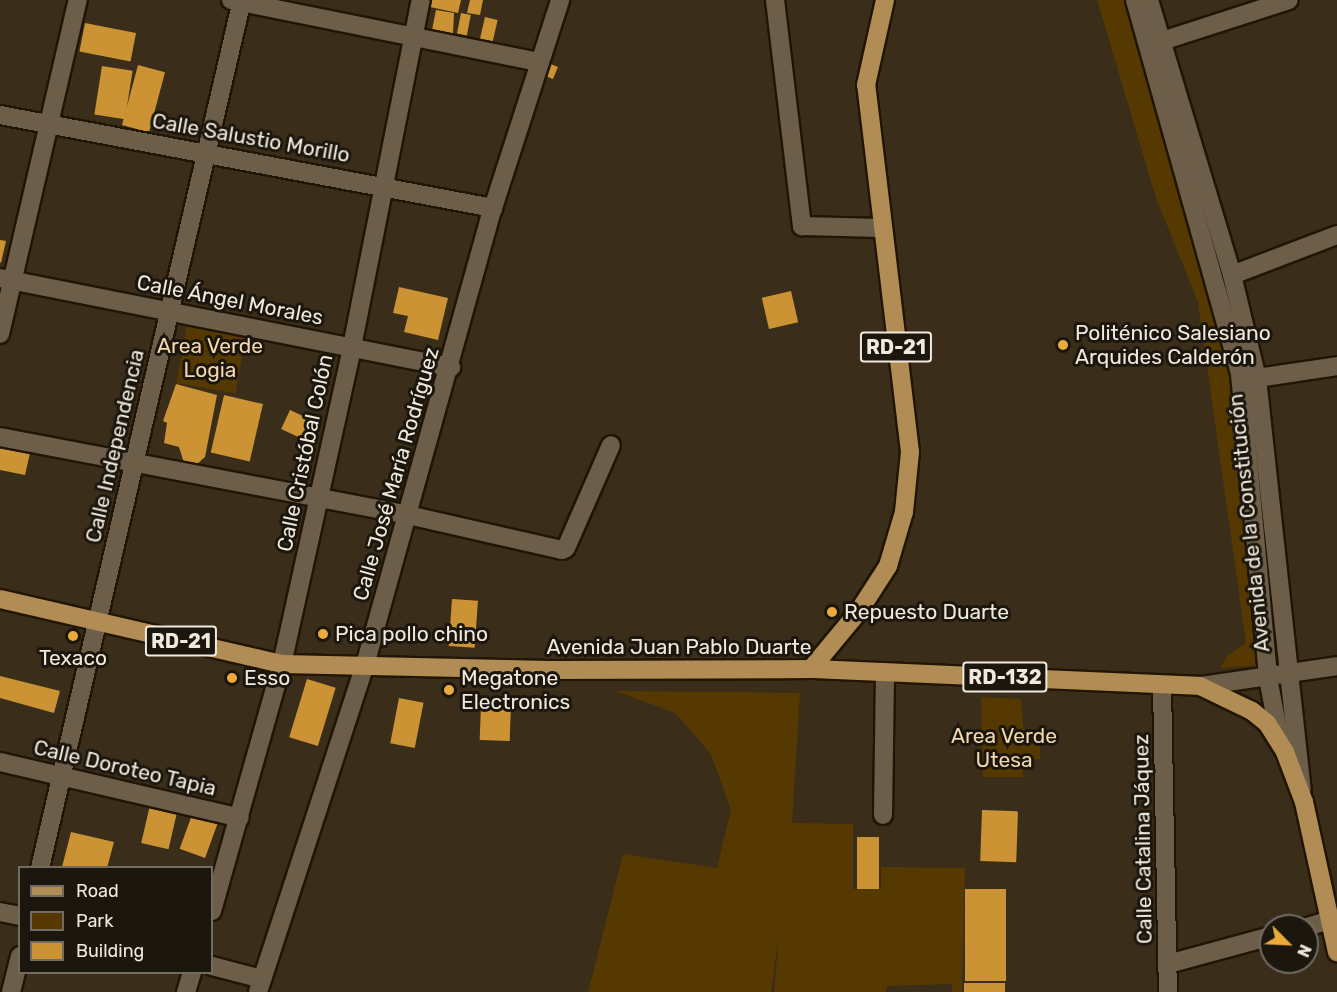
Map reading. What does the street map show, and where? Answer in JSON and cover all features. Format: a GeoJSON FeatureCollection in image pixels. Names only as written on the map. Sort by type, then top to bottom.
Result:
{"type":"FeatureCollection","features":[{"type":"Feature","properties":{"kind":"main road","name":"RD-21"},"geometry":{"type":"LineString","coordinates":[[810,669],[859,611],[888,566],[904,512],[910,452],[881,228],[866,85],[885,0]]}},
{"type":"Feature","properties":{"kind":"main road","name":"Avenida Juan Pablo Duarte"},"geometry":{"type":"LineString","coordinates":[[0,598],[282,664],[550,670],[810,669],[1200,686],[1252,711],[1280,741],[1304,802]]}},
{"type":"Feature","properties":{"kind":"main road","name":"RD-132"},"geometry":{"type":"LineString","coordinates":[[1304,802],[1336,947]]}},
{"type":"Feature","properties":{"kind":"street"},"geometry":{"type":"LineString","coordinates":[[0,334],[6,280],[49,124],[78,0]]}},
{"type":"Feature","properties":{"kind":"street","name":"Calle Cristóbal Colón"},"geometry":{"type":"LineString","coordinates":[[213,907],[282,664],[352,347],[421,0]]}},
{"type":"Feature","properties":{"kind":"street","name":"Calle José María Rodríguez"},"geometry":{"type":"LineString","coordinates":[[260,985],[365,665],[451,367],[493,208],[538,62],[560,0]]}},
{"type":"Feature","properties":{"kind":"street"},"geometry":{"type":"LineString","coordinates":[[776,0],[802,226],[881,228]]}},
{"type":"Feature","properties":{"kind":"street","name":"Avenida de la Constitución"},"geometry":{"type":"LineString","coordinates":[[1135,0],[1240,374],[1268,678],[1280,741]]}},
{"type":"Feature","properties":{"kind":"street","name":"Avenida de la Constitución"},"geometry":{"type":"LineString","coordinates":[[1149,0],[1232,275],[1257,378],[1288,675],[1304,802]]}},
{"type":"Feature","properties":{"kind":"street"},"geometry":{"type":"LineString","coordinates":[[1162,42],[1289,0]]}},
{"type":"Feature","properties":{"kind":"street"},"geometry":{"type":"LineString","coordinates":[[238,1],[414,34],[538,62]]}},
{"type":"Feature","properties":{"kind":"street","name":"Calle Independencia"},"geometry":{"type":"LineString","coordinates":[[40,866],[170,312],[238,1]]}},
{"type":"Feature","properties":{"kind":"street","name":"Calle Salustio Morillo"},"geometry":{"type":"LineString","coordinates":[[0,115],[493,208]]}},
{"type":"Feature","properties":{"kind":"street"},"geometry":{"type":"LineString","coordinates":[[1232,275],[1337,235]]}},
{"type":"Feature","properties":{"kind":"street","name":"Calle Ángel Morales"},"geometry":{"type":"LineString","coordinates":[[6,280],[451,367]]}},
{"type":"Feature","properties":{"kind":"street"},"geometry":{"type":"LineString","coordinates":[[1257,378],[1337,366]]}},
{"type":"Feature","properties":{"kind":"street"},"geometry":{"type":"LineString","coordinates":[[0,437],[408,515],[563,550],[611,445]]}},
{"type":"Feature","properties":{"kind":"street"},"geometry":{"type":"LineString","coordinates":[[1200,686],[1268,678],[1337,666]]}},
{"type":"Feature","properties":{"kind":"street"},"geometry":{"type":"LineString","coordinates":[[883,815],[885,672]]}},
{"type":"Feature","properties":{"kind":"street","name":"Calle Catalina Jáquez"},"geometry":{"type":"LineString","coordinates":[[1162,685],[1168,992]]}},
{"type":"Feature","properties":{"kind":"street","name":"Calle Doroteo Tapia"},"geometry":{"type":"LineString","coordinates":[[0,762],[240,818]]}},
{"type":"Feature","properties":{"kind":"street"},"geometry":{"type":"LineString","coordinates":[[0,912],[18,916]]}},
{"type":"Feature","properties":{"kind":"street"},"geometry":{"type":"LineString","coordinates":[[1319,923],[1330,920]]}},
{"type":"Feature","properties":{"kind":"street"},"geometry":{"type":"LineString","coordinates":[[1168,964],[1259,939]]}},
{"type":"Feature","properties":{"kind":"street"},"geometry":{"type":"LineString","coordinates":[[11,992],[18,964]]}},
{"type":"Feature","properties":{"kind":"street"},"geometry":{"type":"LineString","coordinates":[[213,966],[260,985]]}},
{"type":"Feature","properties":{"kind":"street"},"geometry":{"type":"LineString","coordinates":[[186,992],[191,974]]}},
{"type":"Feature","properties":{"kind":"green space"},"geometry":{"type":"Polygon","coordinates":[[[1097,0],[1127,0],[1240,374],[1266,665],[1220,668],[1228,655],[1246,643],[1198,302],[1156,198],[1097,0]]]}},
{"type":"Feature","properties":{"kind":"green space","name":"Area Verde Logia"},"geometry":{"type":"Polygon","coordinates":[[[187,323],[246,333],[235,393],[176,383],[187,323]]]}},
{"type":"Feature","properties":{"kind":"green space"},"geometry":{"type":"Polygon","coordinates":[[[616,691],[800,693],[792,823],[853,824],[853,889],[881,889],[881,867],[965,868],[962,992],[952,992],[952,984],[887,986],[886,992],[774,992],[779,934],[771,992],[588,992],[623,854],[717,868],[731,810],[711,754],[675,713],[616,691]]]}},
{"type":"Feature","properties":{"kind":"green space","name":"Area Verde Utesa"},"geometry":{"type":"Polygon","coordinates":[[[981,697],[1021,699],[1024,736],[1040,737],[1040,759],[1023,760],[1023,777],[983,777],[981,697]]]}},
{"type":"Feature","properties":{"kind":"building"},"geometry":{"type":"Polygon","coordinates":[[[432,0],[461,0],[458,13],[430,7],[432,0]]]}},
{"type":"Feature","properties":{"kind":"building"},"geometry":{"type":"Polygon","coordinates":[[[470,0],[483,0],[480,15],[467,13],[470,0]]]}},
{"type":"Feature","properties":{"kind":"building"},"geometry":{"type":"Polygon","coordinates":[[[436,10],[454,13],[453,34],[432,30],[436,10]]]}},
{"type":"Feature","properties":{"kind":"building"},"geometry":{"type":"Polygon","coordinates":[[[461,13],[471,15],[467,36],[457,34],[461,13]]]}},
{"type":"Feature","properties":{"kind":"building"},"geometry":{"type":"Polygon","coordinates":[[[485,17],[498,20],[492,44],[479,41],[485,17]]]}},
{"type":"Feature","properties":{"kind":"building"},"geometry":{"type":"Polygon","coordinates":[[[85,23],[136,33],[131,61],[79,51],[85,23]]]}},
{"type":"Feature","properties":{"kind":"building"},"geometry":{"type":"Polygon","coordinates":[[[546,62],[558,67],[553,79],[541,74],[546,62]]]}},
{"type":"Feature","properties":{"kind":"building"},"geometry":{"type":"Polygon","coordinates":[[[138,65],[165,72],[149,132],[122,125],[138,65]]]}},
{"type":"Feature","properties":{"kind":"building"},"geometry":{"type":"Polygon","coordinates":[[[102,66],[133,71],[125,119],[94,114],[102,66]]]}},
{"type":"Feature","properties":{"kind":"building"},"geometry":{"type":"Polygon","coordinates":[[[0,240],[6,241],[1,263],[0,262],[0,240]]]}},
{"type":"Feature","properties":{"kind":"building"},"geometry":{"type":"Polygon","coordinates":[[[399,287],[448,298],[438,340],[404,332],[408,316],[393,313],[399,287]]]}},
{"type":"Feature","properties":{"kind":"building"},"geometry":{"type":"Polygon","coordinates":[[[791,291],[798,322],[769,329],[762,298],[791,291]]]}},
{"type":"Feature","properties":{"kind":"building"},"geometry":{"type":"Polygon","coordinates":[[[176,384],[217,395],[205,457],[196,465],[184,463],[179,447],[164,443],[167,423],[163,421],[176,384]]]}},
{"type":"Feature","properties":{"kind":"building"},"geometry":{"type":"Polygon","coordinates":[[[224,395],[263,404],[250,461],[211,452],[224,395]]]}},
{"type":"Feature","properties":{"kind":"building"},"geometry":{"type":"Polygon","coordinates":[[[290,410],[316,422],[307,441],[281,429],[290,410]]]}},
{"type":"Feature","properties":{"kind":"building"},"geometry":{"type":"Polygon","coordinates":[[[0,446],[30,453],[25,475],[0,470],[0,446]]]}},
{"type":"Feature","properties":{"kind":"building"},"geometry":{"type":"Polygon","coordinates":[[[452,599],[478,601],[475,648],[449,646],[452,599]]]}},
{"type":"Feature","properties":{"kind":"building"},"geometry":{"type":"Polygon","coordinates":[[[0,676],[60,691],[54,713],[0,698],[0,676]]]}},
{"type":"Feature","properties":{"kind":"building"},"geometry":{"type":"Polygon","coordinates":[[[307,679],[336,688],[318,746],[289,737],[307,679]]]}},
{"type":"Feature","properties":{"kind":"building"},"geometry":{"type":"Polygon","coordinates":[[[399,698],[424,703],[415,748],[390,743],[399,698]]]}},
{"type":"Feature","properties":{"kind":"building"},"geometry":{"type":"Polygon","coordinates":[[[481,703],[511,704],[510,741],[480,740],[481,703]]]}},
{"type":"Feature","properties":{"kind":"building"},"geometry":{"type":"Polygon","coordinates":[[[150,805],[177,811],[169,849],[141,843],[150,805]]]}},
{"type":"Feature","properties":{"kind":"building"},"geometry":{"type":"Polygon","coordinates":[[[982,810],[1018,811],[1016,862],[980,861],[982,810]]]}},
{"type":"Feature","properties":{"kind":"building"},"geometry":{"type":"Polygon","coordinates":[[[193,812],[218,821],[205,858],[180,849],[193,812]]]}},
{"type":"Feature","properties":{"kind":"building"},"geometry":{"type":"Polygon","coordinates":[[[71,832],[114,842],[108,866],[62,866],[71,832]]]}},
{"type":"Feature","properties":{"kind":"building"},"geometry":{"type":"Polygon","coordinates":[[[857,837],[879,837],[879,889],[857,889],[857,837]]]}},
{"type":"Feature","properties":{"kind":"building"},"geometry":{"type":"Polygon","coordinates":[[[965,889],[1006,889],[1006,981],[965,981],[965,889]]]}},
{"type":"Feature","properties":{"kind":"building"},"geometry":{"type":"Polygon","coordinates":[[[964,983],[1005,983],[1005,992],[964,992],[964,983]]]}},
{"type":"Feature","properties":{"kind":"place","name":"Politénico Salesiano Arquides Calderón"},"geometry":{"type":"Point","coordinates":[1063,345]}},
{"type":"Feature","properties":{"kind":"place","name":"Repuesto Duarte"},"geometry":{"type":"Point","coordinates":[832,612]}},
{"type":"Feature","properties":{"kind":"place","name":"Pica pollo chino"},"geometry":{"type":"Point","coordinates":[323,634]}},
{"type":"Feature","properties":{"kind":"place","name":"Texaco"},"geometry":{"type":"Point","coordinates":[73,636]}},
{"type":"Feature","properties":{"kind":"place","name":"Esso"},"geometry":{"type":"Point","coordinates":[232,678]}},
{"type":"Feature","properties":{"kind":"place","name":"Megatone Electronics"},"geometry":{"type":"Point","coordinates":[449,690]}}]}
